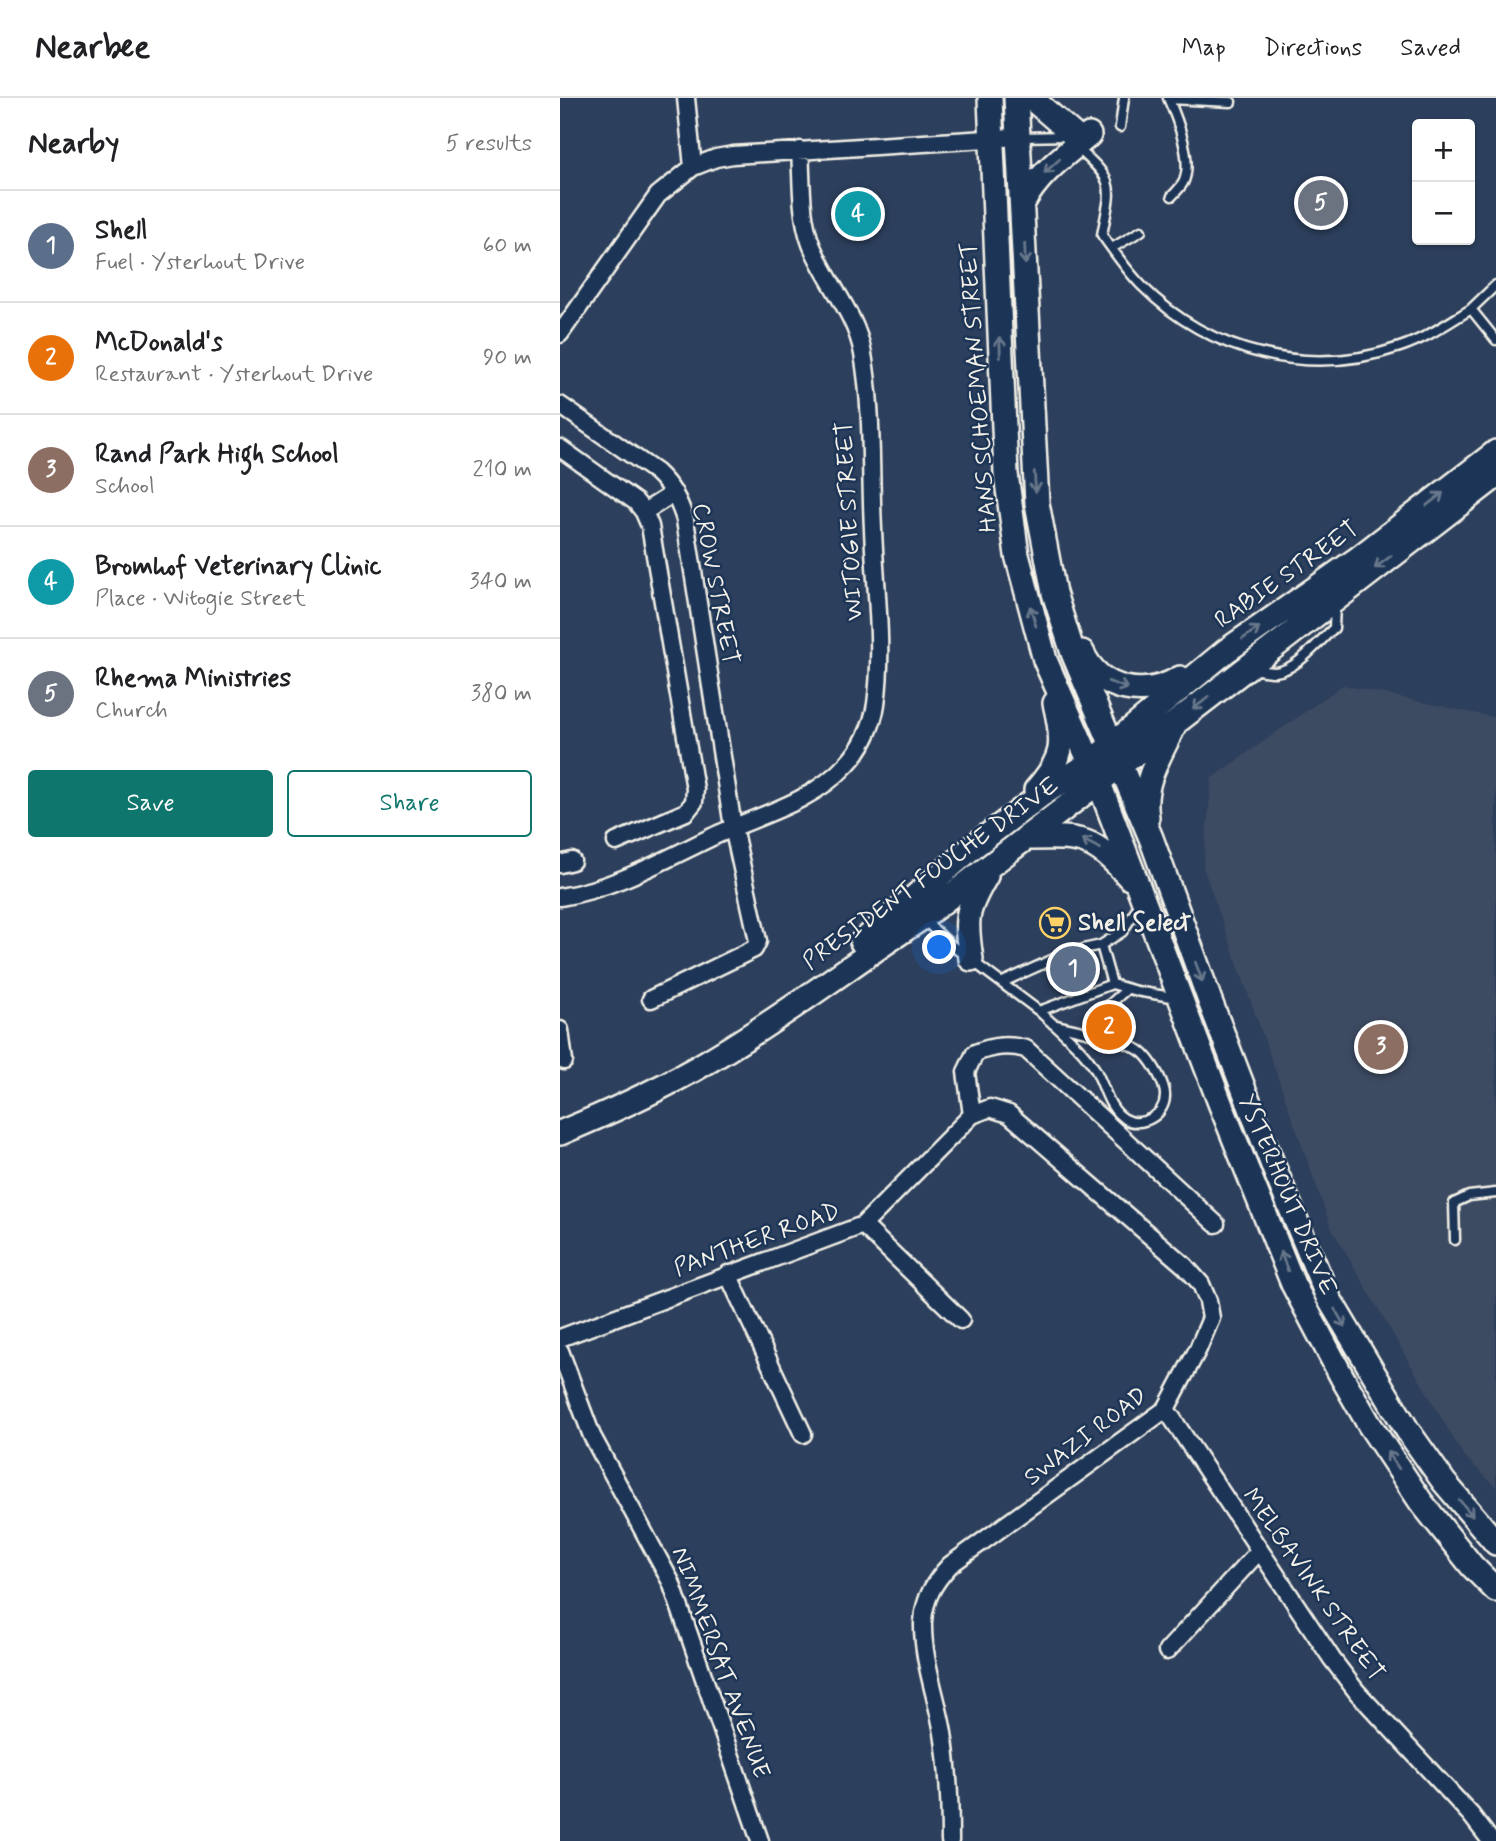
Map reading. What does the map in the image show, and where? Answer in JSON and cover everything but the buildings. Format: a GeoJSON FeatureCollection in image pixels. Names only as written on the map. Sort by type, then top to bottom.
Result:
{"type":"FeatureCollection","features":[{"type":"Feature","properties":{"kind":"main road","name":"HANS SCHOEMAN STREET"},"geometry":{"type":"LineString","coordinates":[[990,98],[1006,474],[1017,555],[1045,660],[1094,773]]}},
{"type":"Feature","properties":{"kind":"main road","name":"HANS SCHOEMAN STREET"},"geometry":{"type":"LineString","coordinates":[[1016,98],[1034,478],[1039,523],[1054,593],[1073,653],[1116,755]]}},
{"type":"Feature","properties":{"kind":"main road"},"geometry":{"type":"LineString","coordinates":[[1023,203],[1038,179],[1080,139],[1031,98]]}},
{"type":"Feature","properties":{"kind":"main road","name":"RABIE STREET"},"geometry":{"type":"LineString","coordinates":[[1116,755],[1226,651],[1356,560],[1496,452]]}},
{"type":"Feature","properties":{"kind":"main road","name":"RABIE STREET"},"geometry":{"type":"LineString","coordinates":[[1116,755],[1176,722],[1496,476]]}},
{"type":"Feature","properties":{"kind":"main road"},"geometry":{"type":"LineString","coordinates":[[1054,593],[1085,659],[1100,677],[1116,687],[1139,690],[1161,687],[1226,651]]}},
{"type":"Feature","properties":{"kind":"main road"},"geometry":{"type":"LineString","coordinates":[[1014,817],[1052,772],[1060,749],[1059,720],[1045,660]]}},
{"type":"Feature","properties":{"kind":"main road"},"geometry":{"type":"LineString","coordinates":[[1151,838],[1146,812],[1148,779],[1176,722]]}},
{"type":"Feature","properties":{"kind":"main road"},"geometry":{"type":"LineString","coordinates":[[1094,773],[1116,755]]}},
{"type":"Feature","properties":{"kind":"main road","name":"YSTERHOUT DRIVE"},"geometry":{"type":"LineString","coordinates":[[1116,755],[1151,838],[1274,1168],[1328,1297],[1408,1431],[1444,1482],[1496,1543]]}},
{"type":"Feature","properties":{"kind":"main road","name":"YSTERHOUT DRIVE"},"geometry":{"type":"LineString","coordinates":[[1094,773],[1293,1284],[1369,1424],[1421,1502],[1472,1566],[1496,1590]]}},
{"type":"Feature","properties":{"kind":"main road","name":"PRESIDENT FOUCHE DRIVE"},"geometry":{"type":"LineString","coordinates":[[916,911],[974,846],[1041,795],[1094,773]]}},
{"type":"Feature","properties":{"kind":"main road","name":"PRESIDENT FOUCHE DRIVE"},"geometry":{"type":"LineString","coordinates":[[560,1133],[696,1068],[793,1005],[821,976],[1026,838],[1094,773]]}},
{"type":"Feature","properties":{"kind":"main road"},"geometry":{"type":"LineString","coordinates":[[1026,838],[1069,837],[1089,841],[1109,856],[1141,894]]}},
{"type":"Feature","properties":{"kind":"main road"},"geometry":{"type":"LineString","coordinates":[[971,959],[967,913],[970,902],[996,859]]}},
{"type":"Feature","properties":{"kind":"street"},"geometry":{"type":"LineString","coordinates":[[686,98],[693,167]]}},
{"type":"Feature","properties":{"kind":"street"},"geometry":{"type":"LineString","coordinates":[[560,334],[658,195],[693,167],[733,155],[1018,137]]}},
{"type":"Feature","properties":{"kind":"street","name":"WITOGIE STREET"},"geometry":{"type":"LineString","coordinates":[[560,897],[597,889],[733,827],[788,806],[806,796],[846,765],[869,729],[876,703],[878,632],[869,421],[863,354],[854,326],[810,242],[805,223],[800,150]]}},
{"type":"Feature","properties":{"kind":"street","name":"CROW STREET"},"geometry":{"type":"LineString","coordinates":[[560,405],[656,472],[674,493],[685,520],[733,827],[757,946],[651,999]]}},
{"type":"Feature","properties":{"kind":"street"},"geometry":{"type":"LineString","coordinates":[[560,448],[636,502],[650,526],[695,789],[694,802],[686,812],[616,842]]}},
{"type":"Feature","properties":{"kind":"street"},"geometry":{"type":"LineString","coordinates":[[644,512],[674,493]]}},
{"type":"Feature","properties":{"kind":"street"},"geometry":{"type":"LineString","coordinates":[[560,1030],[564,1061]]}},
{"type":"Feature","properties":{"kind":"street"},"geometry":{"type":"LineString","coordinates":[[972,1115],[966,1072],[975,1053],[988,1047],[1011,1045],[1026,1049],[1216,1224]]}},
{"type":"Feature","properties":{"kind":"street","name":"SWAZI ROAD"},"geometry":{"type":"LineString","coordinates":[[950,1841],[950,1784],[923,1620],[935,1581],[950,1565],[1166,1409],[1211,1318],[1201,1284],[1185,1266],[1009,1114],[990,1108],[972,1115]]}},
{"type":"Feature","properties":{"kind":"street","name":"PANTHER ROAD"},"geometry":{"type":"LineString","coordinates":[[560,1338],[863,1225],[972,1115]]}},
{"type":"Feature","properties":{"kind":"street"},"geometry":{"type":"LineString","coordinates":[[863,1225],[961,1320]]}},
{"type":"Feature","properties":{"kind":"street"},"geometry":{"type":"LineString","coordinates":[[728,1274],[803,1434]]}},
{"type":"Feature","properties":{"kind":"street","name":"NIMMERSAT AVENUE"},"geometry":{"type":"LineString","coordinates":[[560,1351],[592,1436],[671,1582],[760,1841]]}},
{"type":"Feature","properties":{"kind":"street","name":"MELBAVINK STREET"},"geometry":{"type":"LineString","coordinates":[[1166,1409],[1332,1659],[1357,1692],[1471,1815],[1491,1841]]}},
{"type":"Feature","properties":{"kind":"street"},"geometry":{"type":"LineString","coordinates":[[1167,1651],[1259,1551]]}},
{"type":"Feature","properties":{"kind":"lane"},"geometry":{"type":"LineString","coordinates":[[1120,127],[1124,98]]}},
{"type":"Feature","properties":{"kind":"lane"},"geometry":{"type":"LineString","coordinates":[[1172,196],[1185,177],[1185,160],[1177,118],[1168,99],[1231,102]]}},
{"type":"Feature","properties":{"kind":"lane"},"geometry":{"type":"LineString","coordinates":[[1018,137],[1080,139],[1108,181],[1110,190],[1102,235],[1144,288],[1188,322],[1228,345],[1278,359],[1355,359],[1378,354],[1420,339],[1471,309],[1496,285]]}},
{"type":"Feature","properties":{"kind":"lane"},"geometry":{"type":"LineString","coordinates":[[1112,248],[1141,231]]}},
{"type":"Feature","properties":{"kind":"lane"},"geometry":{"type":"LineString","coordinates":[[1471,309],[1496,340]]}},
{"type":"Feature","properties":{"kind":"lane"},"geometry":{"type":"LineString","coordinates":[[1083,949],[1101,945],[1122,932],[1141,894]]}},
{"type":"Feature","properties":{"kind":"lane"},"geometry":{"type":"LineString","coordinates":[[916,911],[951,945],[1039,1011],[1089,1059],[1115,1111],[1125,1120],[1140,1123],[1154,1117],[1163,1106],[1165,1096],[1162,1083],[1145,1055],[1133,1047],[1053,1024]]}},
{"type":"Feature","properties":{"kind":"lane"},"geometry":{"type":"LineString","coordinates":[[1101,945],[1112,984]]}},
{"type":"Feature","properties":{"kind":"lane"},"geometry":{"type":"LineString","coordinates":[[1003,982],[1056,958]]}},
{"type":"Feature","properties":{"kind":"lane"},"geometry":{"type":"LineString","coordinates":[[1039,1011],[1112,984],[1180,999]]}},
{"type":"Feature","properties":{"kind":"lane"},"geometry":{"type":"LineString","coordinates":[[1095,1035],[1101,1012],[1127,989]]}},
{"type":"Feature","properties":{"kind":"lane"},"geometry":{"type":"LineString","coordinates":[[1455,1240],[1454,1203],[1469,1196],[1496,1193]]}},
{"type":"Feature","properties":{"kind":"shaded area"},"geometry":{"type":"Polygon","coordinates":[[[1343,685],[1496,718],[1496,1487],[1463,1455],[1331,1227],[1203,867],[1212,778],[1343,685]]]}},
{"type":"Feature","properties":{"kind":"place","name":"Rhema Ministries"},"geometry":{"type":"Point","coordinates":[1321,203]}},
{"type":"Feature","properties":{"kind":"place","name":"Bromhof Veterinary Clinic"},"geometry":{"type":"Point","coordinates":[858,214]}},
{"type":"Feature","properties":{"kind":"place","name":"Shell Select"},"geometry":{"type":"Point","coordinates":[1055,923]}},
{"type":"Feature","properties":{"kind":"place","name":"Shell"},"geometry":{"type":"Point","coordinates":[1073,969]}},
{"type":"Feature","properties":{"kind":"place","name":"McDonald's"},"geometry":{"type":"Point","coordinates":[1109,1027]}},
{"type":"Feature","properties":{"kind":"place","name":"Rand Park High School"},"geometry":{"type":"Point","coordinates":[1381,1047]}}]}
